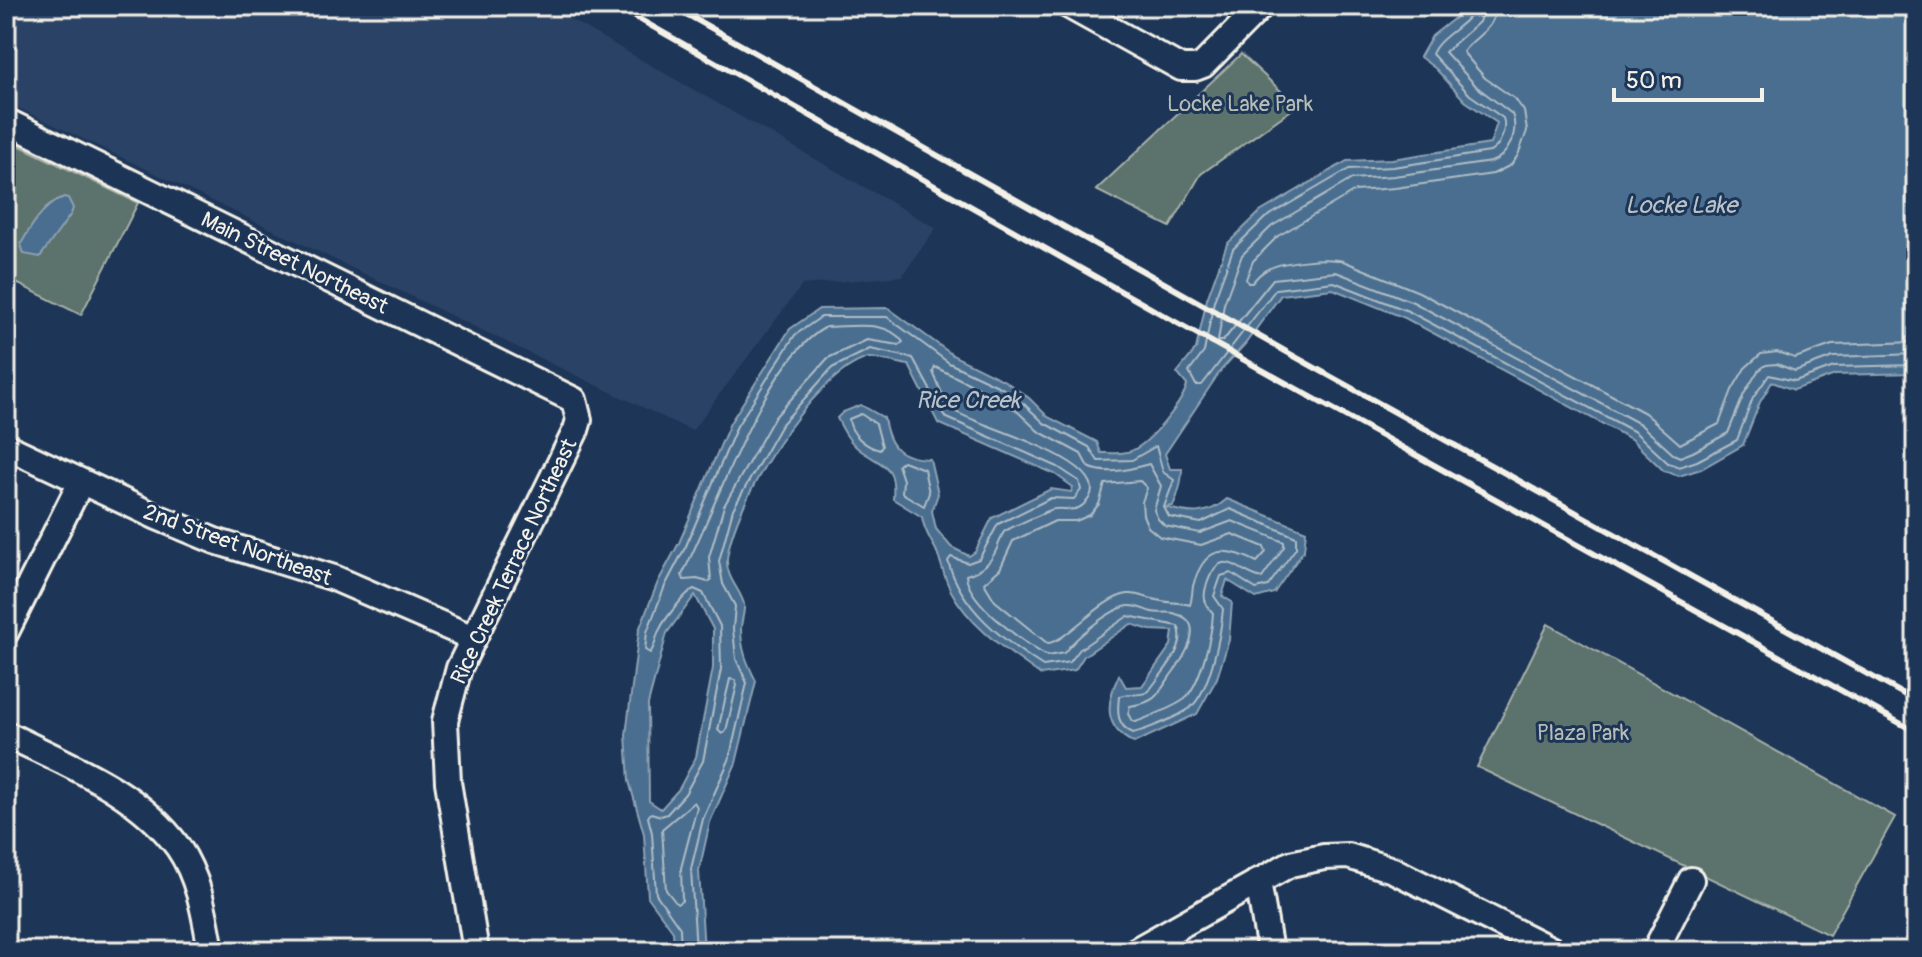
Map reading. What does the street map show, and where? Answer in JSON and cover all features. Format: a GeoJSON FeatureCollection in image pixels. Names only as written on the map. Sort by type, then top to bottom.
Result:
{"type":"FeatureCollection","features":[{"type":"Feature","properties":{"kind":"street"},"geometry":{"type":"LineString","coordinates":[[1069,6],[1181,68],[1203,65],[1261,6]]}},
{"type":"Feature","properties":{"kind":"street","name":"Main Street Northeast"},"geometry":{"type":"LineString","coordinates":[[6,121],[565,393],[574,400],[578,409]]}},
{"type":"Feature","properties":{"kind":"street","name":"Rice Creek Terrace Northeast"},"geometry":{"type":"LineString","coordinates":[[476,951],[448,782],[445,721],[451,693],[473,638],[576,430],[578,409]]}},
{"type":"Feature","properties":{"kind":"street","name":"2nd Street Northeast"},"geometry":{"type":"LineString","coordinates":[[6,446],[215,541],[334,578],[473,638]]}},
{"type":"Feature","properties":{"kind":"street"},"geometry":{"type":"LineString","coordinates":[[6,632],[81,482]]}},
{"type":"Feature","properties":{"kind":"street"},"geometry":{"type":"LineString","coordinates":[[6,734],[111,787],[156,822],[179,848],[193,876],[204,910],[211,951]]}},
{"type":"Feature","properties":{"kind":"street"},"geometry":{"type":"LineString","coordinates":[[1135,951],[1290,864],[1348,856],[1393,870],[1554,951]]}},
{"type":"Feature","properties":{"kind":"street"},"geometry":{"type":"LineString","coordinates":[[1655,951],[1691,880]]}},
{"type":"Feature","properties":{"kind":"street"},"geometry":{"type":"LineString","coordinates":[[1258,881],[1270,951]]}},
{"type":"Feature","properties":{"kind":"shaded area"},"geometry":{"type":"Polygon","coordinates":[[[6,6],[547,6],[936,228],[902,276],[802,285],[692,431],[6,102],[6,6]]]}},
{"type":"Feature","properties":{"kind":"green space","name":"Locke Lake Park"},"geometry":{"type":"Polygon","coordinates":[[[1241,54],[1297,106],[1201,174],[1170,227],[1096,190],[1241,54]]]}},
{"type":"Feature","properties":{"kind":"green space"},"geometry":{"type":"Polygon","coordinates":[[[6,139],[138,203],[81,315],[6,278],[6,139]]]}},
{"type":"Feature","properties":{"kind":"green space","name":"Plaza Park"},"geometry":{"type":"Polygon","coordinates":[[[1548,624],[1895,817],[1829,935],[1477,767],[1548,624]]]}},
{"type":"Feature","properties":{"kind":"water","name":"Locke Lake"},"geometry":{"type":"Polygon","coordinates":[[[1470,6],[1916,6],[1916,373],[1835,375],[1794,390],[1772,382],[1760,402],[1743,445],[1701,469],[1679,476],[1664,471],[1631,439],[1405,318],[1333,289],[1281,295],[1245,344],[1221,370],[1165,454],[1170,469],[1182,469],[1180,488],[1173,506],[1165,507],[1205,511],[1227,499],[1306,531],[1304,550],[1274,593],[1256,598],[1227,580],[1222,596],[1232,602],[1229,640],[1217,678],[1197,714],[1134,743],[1112,723],[1110,705],[1114,686],[1119,675],[1126,687],[1142,686],[1171,645],[1173,631],[1150,630],[1131,624],[1084,656],[1075,670],[1041,675],[991,638],[969,616],[951,591],[922,517],[893,499],[892,479],[887,468],[853,443],[837,418],[843,412],[861,405],[884,418],[889,437],[897,449],[910,456],[930,459],[938,494],[932,511],[936,529],[951,547],[969,556],[975,552],[992,518],[1051,489],[1071,492],[1073,487],[1055,474],[938,423],[909,365],[868,358],[846,369],[823,388],[800,414],[759,475],[732,535],[727,566],[744,604],[742,643],[756,681],[736,763],[710,822],[699,871],[704,951],[674,951],[673,931],[648,897],[644,834],[629,781],[626,735],[639,630],[730,423],[790,329],[819,309],[888,308],[954,356],[1005,381],[1048,417],[1097,442],[1101,453],[1135,449],[1163,424],[1179,403],[1187,385],[1177,373],[1196,349],[1207,299],[1227,244],[1260,212],[1347,161],[1392,159],[1490,144],[1497,123],[1465,101],[1436,69],[1420,57],[1432,36],[1470,6]],[[695,595],[667,633],[648,704],[649,801],[661,809],[679,789],[696,757],[713,668],[713,629],[695,595]]]}},
{"type":"Feature","properties":{"kind":"water"},"geometry":{"type":"Polygon","coordinates":[[[64,197],[68,198],[73,208],[71,214],[40,257],[24,254],[21,244],[34,223],[44,210],[64,197]]]}},
{"type":"Feature","properties":{"kind":"railway"},"geometry":{"type":"LineString","coordinates":[[616,6],[1163,315],[1916,732]]}},
{"type":"Feature","properties":{"kind":"railway"},"geometry":{"type":"LineString","coordinates":[[672,6],[1916,701]]}},
{"type":"Feature","properties":{"kind":"water label","name":"Rice Creek"},"geometry":{"type":"Point","coordinates":[968,400]}}]}
